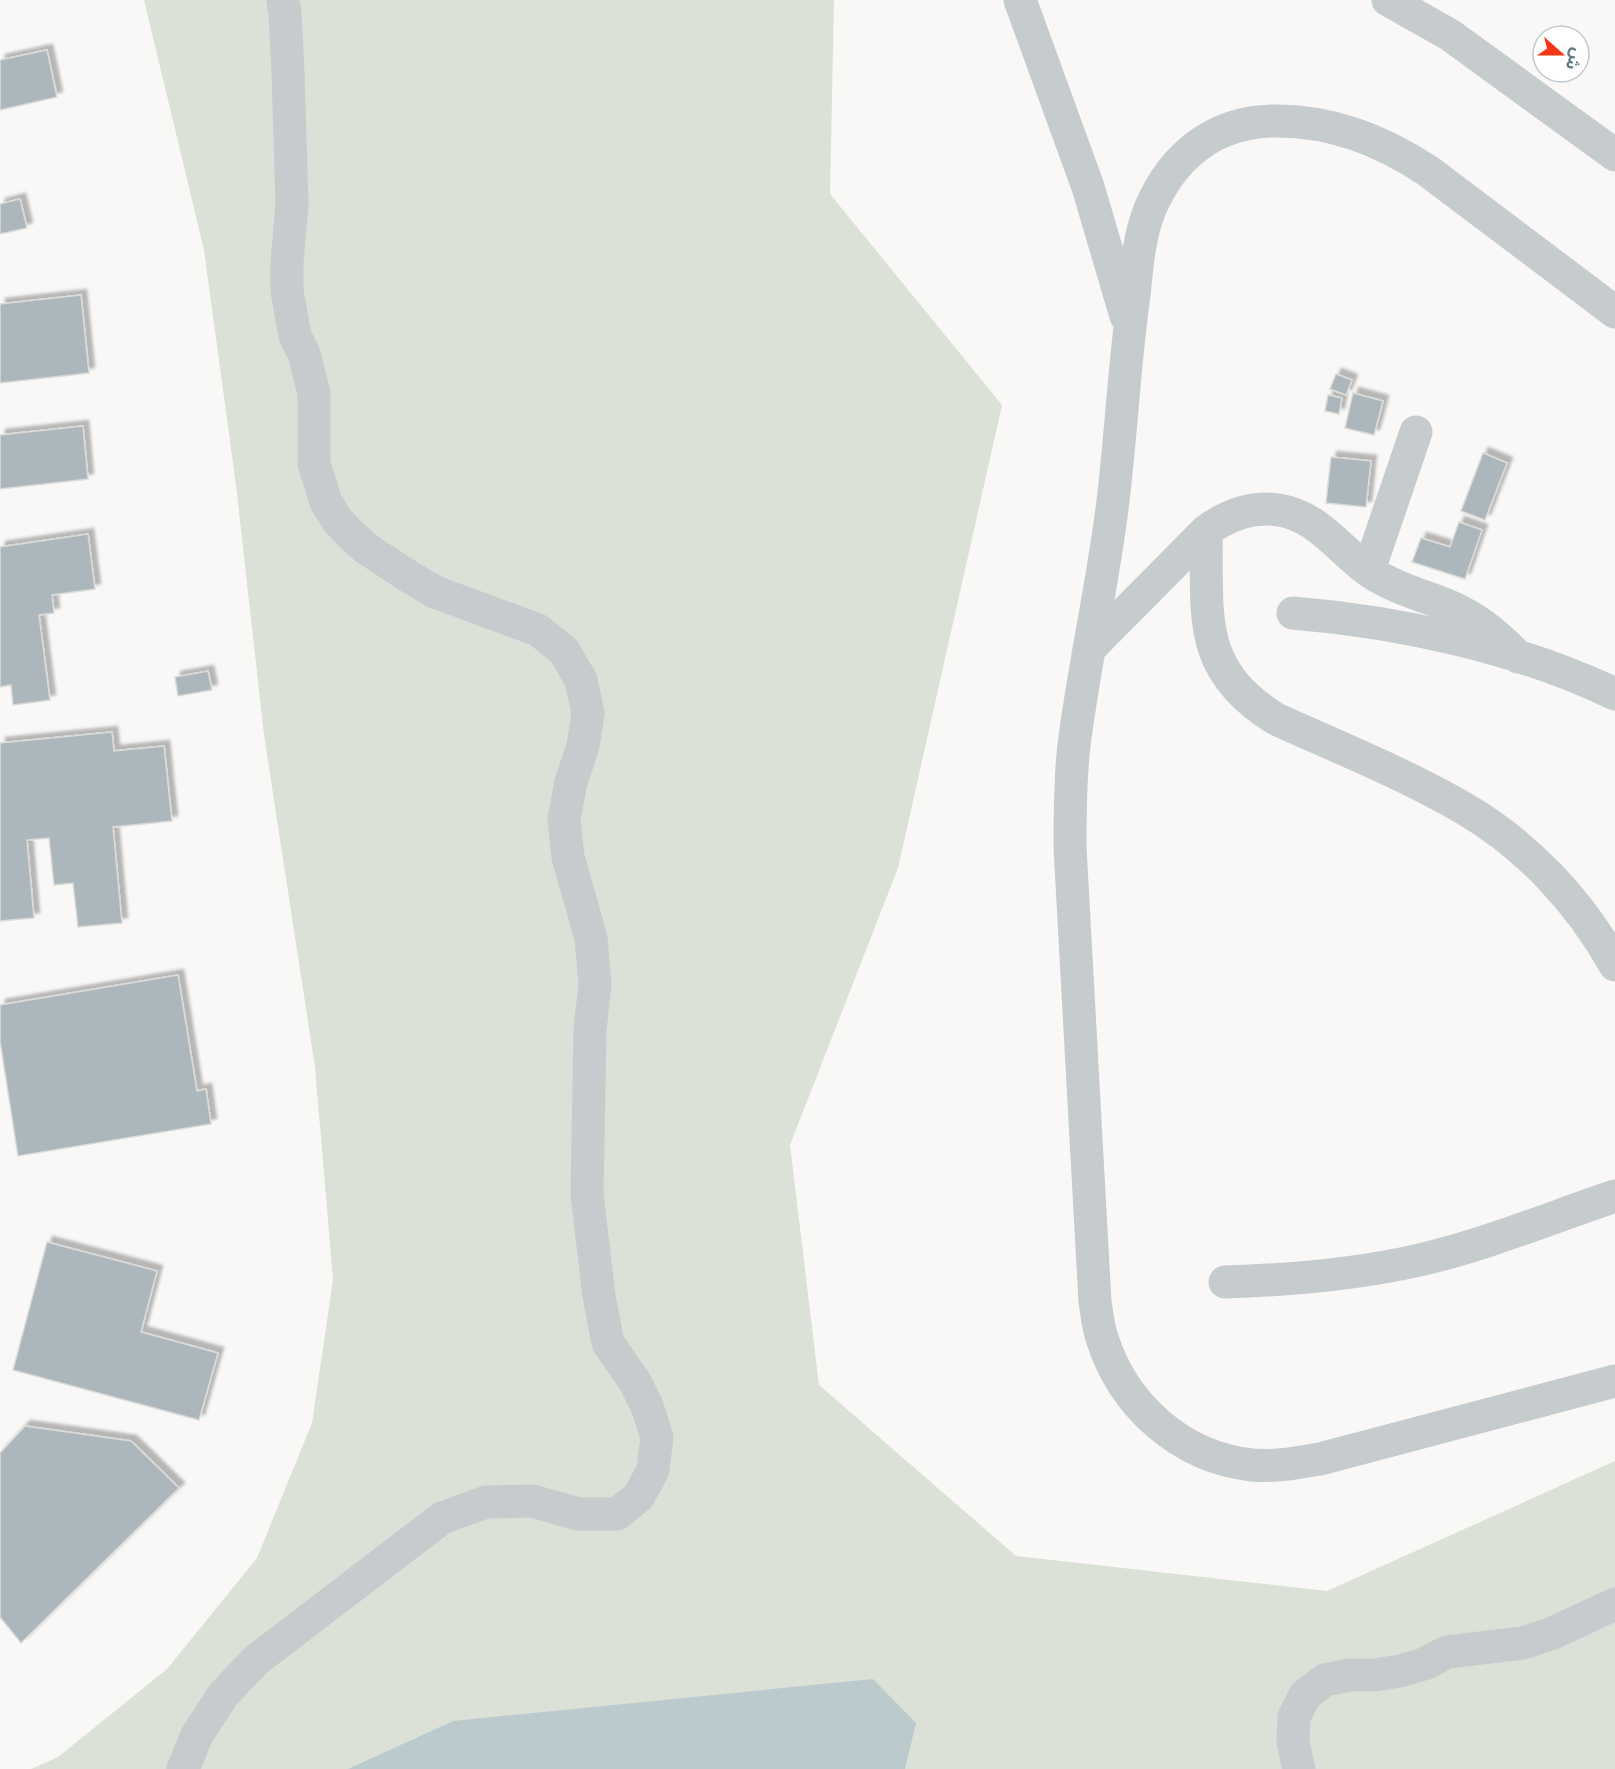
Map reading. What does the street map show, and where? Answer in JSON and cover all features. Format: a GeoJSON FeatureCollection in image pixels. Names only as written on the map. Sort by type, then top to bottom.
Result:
{"type":"FeatureCollection","features":[{"type":"Feature","properties":{"kind":"street"},"geometry":{"type":"LineString","coordinates":[[183,1769],[198,1735],[223,1695],[255,1661],[442,1518],[486,1502],[531,1501],[578,1514],[616,1514],[639,1496],[652,1470],[657,1437],[647,1406],[635,1382],[609,1343],[599,1296],[587,1194],[590,1030],[595,984],[591,938],[568,857],[564,819],[571,782],[583,746],[588,713],[581,680],[564,651],[538,630],[445,596],[405,574],[351,536],[337,520],[326,502],[314,464],[314,393],[304,354],[295,336],[287,291],[292,204],[288,72],[283,0]]}},
{"type":"Feature","properties":{"kind":"street"},"geometry":{"type":"LineString","coordinates":[[1020,0],[1084,177],[1130,327]]}},
{"type":"Feature","properties":{"kind":"street"},"geometry":{"type":"LineString","coordinates":[[1388,0],[1450,35],[1615,155]]}},
{"type":"Feature","properties":{"kind":"street"},"geometry":{"type":"LineString","coordinates":[[1615,312],[1404,155],[1350,131],[1318,124],[1285,121],[1252,122],[1222,130],[1199,143],[1180,162],[1165,183],[1150,208],[1141,236],[1116,481],[1074,746],[1070,795],[1072,900],[1095,1302],[1101,1336],[1114,1369],[1132,1398],[1156,1424],[1185,1443],[1217,1457],[1251,1465],[1286,1465],[1320,1459],[1615,1381]]}},
{"type":"Feature","properties":{"kind":"street"},"geometry":{"type":"LineString","coordinates":[[1369,570],[1416,432]]}},
{"type":"Feature","properties":{"kind":"street"},"geometry":{"type":"LineString","coordinates":[[1091,647],[1206,531],[1222,519],[1240,512],[1260,509],[1280,510],[1300,516],[1317,525],[1369,570],[1394,585],[1468,615],[1487,626],[1518,657]]}},
{"type":"Feature","properties":{"kind":"street"},"geometry":{"type":"LineString","coordinates":[[1206,531],[1208,622],[1213,646],[1223,669],[1237,689],[1255,706],[1276,719],[1425,787],[1467,810],[1507,837],[1543,869],[1576,905],[1615,965]]}},
{"type":"Feature","properties":{"kind":"street"},"geometry":{"type":"LineString","coordinates":[[1293,613],[1341,617],[1459,640],[1554,668],[1615,694]]}},
{"type":"Feature","properties":{"kind":"street"},"geometry":{"type":"LineString","coordinates":[[1225,1282],[1290,1280],[1354,1273],[1417,1260],[1468,1246],[1615,1196]]}},
{"type":"Feature","properties":{"kind":"street"},"geometry":{"type":"LineString","coordinates":[[1299,1769],[1293,1742],[1294,1717],[1305,1695],[1325,1680],[1350,1675],[1375,1675],[1400,1671],[1424,1664],[1448,1652],[1523,1643],[1552,1633],[1615,1604]]}},
{"type":"Feature","properties":{"kind":"shaded area"},"geometry":{"type":"Polygon","coordinates":[[[144,0],[834,0],[830,194],[1002,405],[898,868],[790,1145],[819,1385],[1016,1556],[1327,1591],[1615,1461],[1615,1769],[31,1769],[58,1757],[167,1669],[257,1558],[312,1423],[333,1280],[315,1067],[264,735],[236,485],[204,250],[144,0]]]}},
{"type":"Feature","properties":{"kind":"shaded area"},"geometry":{"type":"Polygon","coordinates":[[[873,1679],[916,1723],[905,1769],[348,1769],[453,1721],[873,1679]]]}},
{"type":"Feature","properties":{"kind":"building"},"geometry":{"type":"Polygon","coordinates":[[[47,50],[57,97],[0,110],[0,60],[47,50]]]}},
{"type":"Feature","properties":{"kind":"building"},"geometry":{"type":"Polygon","coordinates":[[[20,199],[27,228],[0,234],[0,204],[20,199]]]}},
{"type":"Feature","properties":{"kind":"building"},"geometry":{"type":"Polygon","coordinates":[[[81,295],[89,373],[0,383],[0,304],[81,295]]]}},
{"type":"Feature","properties":{"kind":"building"},"geometry":{"type":"Polygon","coordinates":[[[1336,374],[1352,380],[1346,395],[1330,389],[1336,374]]]}},
{"type":"Feature","properties":{"kind":"building"},"geometry":{"type":"Polygon","coordinates":[[[1353,393],[1383,401],[1374,435],[1345,428],[1353,393]]]}},
{"type":"Feature","properties":{"kind":"building"},"geometry":{"type":"Polygon","coordinates":[[[1328,395],[1342,398],[1339,414],[1325,411],[1328,395]]]}},
{"type":"Feature","properties":{"kind":"building"},"geometry":{"type":"Polygon","coordinates":[[[83,426],[88,479],[0,489],[0,435],[83,426]]]}},
{"type":"Feature","properties":{"kind":"building"},"geometry":{"type":"Polygon","coordinates":[[[1483,453],[1507,463],[1485,520],[1461,511],[1483,453]]]}},
{"type":"Feature","properties":{"kind":"building"},"geometry":{"type":"Polygon","coordinates":[[[1331,457],[1371,461],[1366,507],[1326,503],[1331,457]]]}},
{"type":"Feature","properties":{"kind":"building"},"geometry":{"type":"Polygon","coordinates":[[[1459,522],[1482,530],[1465,579],[1412,562],[1421,538],[1450,547],[1459,522]]]}},
{"type":"Feature","properties":{"kind":"building"},"geometry":{"type":"Polygon","coordinates":[[[88,534],[95,589],[52,595],[54,613],[39,615],[50,700],[13,705],[11,685],[0,687],[0,547],[88,534]]]}},
{"type":"Feature","properties":{"kind":"building"},"geometry":{"type":"Polygon","coordinates":[[[208,671],[212,690],[178,696],[175,677],[208,671]]]}},
{"type":"Feature","properties":{"kind":"building"},"geometry":{"type":"Polygon","coordinates":[[[112,732],[114,751],[164,746],[172,821],[113,827],[122,923],[78,927],[73,883],[54,885],[49,838],[27,840],[34,918],[0,921],[0,743],[112,732]]]}},
{"type":"Feature","properties":{"kind":"building"},"geometry":{"type":"Polygon","coordinates":[[[178,975],[197,1091],[206,1089],[211,1124],[18,1156],[0,1041],[0,1005],[178,975]]]}},
{"type":"Feature","properties":{"kind":"building"},"geometry":{"type":"Polygon","coordinates":[[[47,1242],[157,1271],[141,1332],[218,1353],[199,1420],[13,1370],[47,1242]]]}},
{"type":"Feature","properties":{"kind":"building"},"geometry":{"type":"Polygon","coordinates":[[[25,1426],[131,1441],[179,1488],[21,1643],[0,1617],[0,1453],[25,1426]]]}}]}
